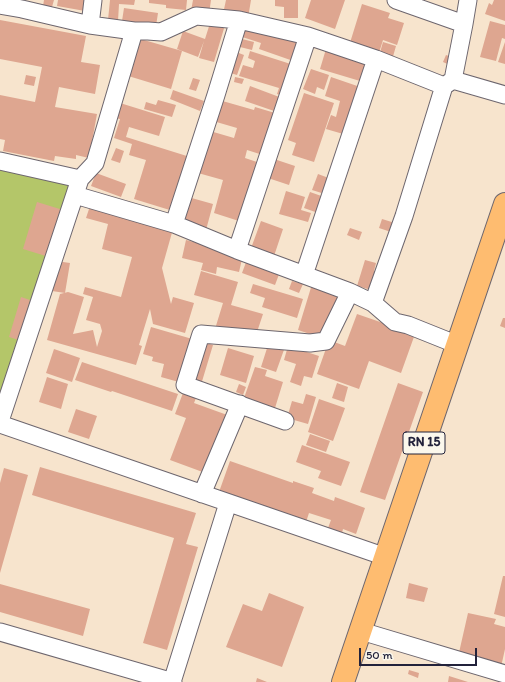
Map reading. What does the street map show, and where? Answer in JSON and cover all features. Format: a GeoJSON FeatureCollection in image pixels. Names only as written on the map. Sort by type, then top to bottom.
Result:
{"type":"FeatureCollection","features":[{"type":"Feature","properties":{"kind":"main road","name":"RN 15"},"geometry":{"type":"LineString","coordinates":[[343,682],[458,345],[501,231],[505,204]]}},
{"type":"Feature","properties":{"kind":"street"},"geometry":{"type":"LineString","coordinates":[[90,25],[93,0]]}},
{"type":"Feature","properties":{"kind":"street"},"geometry":{"type":"LineString","coordinates":[[396,0],[464,24]]}},
{"type":"Feature","properties":{"kind":"street"},"geometry":{"type":"LineString","coordinates":[[373,303],[404,216],[448,83],[464,24],[468,0]]}},
{"type":"Feature","properties":{"kind":"street"},"geometry":{"type":"LineString","coordinates":[[0,5],[90,25],[134,31],[161,32],[196,16],[239,20],[308,36],[448,83],[505,95]]}},
{"type":"Feature","properties":{"kind":"street"},"geometry":{"type":"LineString","coordinates":[[174,224],[214,103],[239,20]]}},
{"type":"Feature","properties":{"kind":"street"},"geometry":{"type":"LineString","coordinates":[[134,31],[95,163],[77,187],[0,423],[386,557]]}},
{"type":"Feature","properties":{"kind":"street"},"geometry":{"type":"LineString","coordinates":[[237,250],[308,36]]}},
{"type":"Feature","properties":{"kind":"street"},"geometry":{"type":"LineString","coordinates":[[304,275],[376,59]]}},
{"type":"Feature","properties":{"kind":"street"},"geometry":{"type":"LineString","coordinates":[[0,161],[77,187],[237,250],[350,292],[373,303],[395,322],[408,325],[458,345]]}},
{"type":"Feature","properties":{"kind":"street"},"geometry":{"type":"LineString","coordinates":[[285,421],[185,385],[201,334],[310,343],[326,341],[350,292]]}},
{"type":"Feature","properties":{"kind":"street"},"geometry":{"type":"LineString","coordinates":[[202,494],[240,404]]}},
{"type":"Feature","properties":{"kind":"street"},"geometry":{"type":"LineString","coordinates":[[0,632],[173,682],[228,503]]}},
{"type":"Feature","properties":{"kind":"street"},"geometry":{"type":"LineString","coordinates":[[361,631],[505,674]]}},
{"type":"Feature","properties":{"kind":"green space"},"geometry":{"type":"Polygon","coordinates":[[[0,167],[71,182],[0,398],[0,167]]]}},
{"type":"Feature","properties":{"kind":"building"},"geometry":{"type":"Polygon","coordinates":[[[44,0],[54,0],[52,7],[43,6],[44,0]]]}},
{"type":"Feature","properties":{"kind":"building"},"geometry":{"type":"Polygon","coordinates":[[[58,0],[87,0],[85,11],[57,6],[58,0]]]}},
{"type":"Feature","properties":{"kind":"building"},"geometry":{"type":"Polygon","coordinates":[[[110,0],[135,0],[134,5],[119,4],[118,21],[108,20],[110,0]]]}},
{"type":"Feature","properties":{"kind":"building"},"geometry":{"type":"Polygon","coordinates":[[[149,0],[187,0],[186,10],[166,8],[166,5],[149,3],[149,0]]]}},
{"type":"Feature","properties":{"kind":"building"},"geometry":{"type":"Polygon","coordinates":[[[193,0],[211,0],[209,14],[191,11],[193,0]]]}},
{"type":"Feature","properties":{"kind":"building"},"geometry":{"type":"Polygon","coordinates":[[[226,0],[251,0],[248,18],[223,14],[226,0]]]}},
{"type":"Feature","properties":{"kind":"building"},"geometry":{"type":"Polygon","coordinates":[[[275,0],[298,0],[298,18],[284,18],[284,7],[275,6],[275,0]]]}},
{"type":"Feature","properties":{"kind":"building"},"geometry":{"type":"Polygon","coordinates":[[[311,0],[345,0],[335,29],[305,18],[311,0]]]}},
{"type":"Feature","properties":{"kind":"building"},"geometry":{"type":"Polygon","coordinates":[[[494,0],[505,0],[505,21],[485,14],[489,3],[492,5],[494,0]]]}},
{"type":"Feature","properties":{"kind":"building"},"geometry":{"type":"Polygon","coordinates":[[[362,4],[390,13],[388,18],[404,23],[397,45],[383,40],[378,56],[349,46],[362,4]]]}},
{"type":"Feature","properties":{"kind":"building"},"geometry":{"type":"Polygon","coordinates":[[[124,8],[158,13],[156,26],[122,21],[124,8]]]}},
{"type":"Feature","properties":{"kind":"building"},"geometry":{"type":"Polygon","coordinates":[[[0,20],[86,36],[81,62],[100,65],[95,94],[59,87],[55,107],[97,114],[89,158],[76,155],[76,159],[55,156],[54,161],[3,151],[5,140],[0,139],[0,95],[35,102],[42,67],[0,59],[0,20]]]}},
{"type":"Feature","properties":{"kind":"building"},"geometry":{"type":"Polygon","coordinates":[[[211,20],[225,25],[214,62],[199,58],[204,41],[198,57],[177,49],[183,31],[205,39],[211,20]]]}},
{"type":"Feature","properties":{"kind":"building"},"geometry":{"type":"Polygon","coordinates":[[[490,21],[505,25],[505,39],[502,38],[496,61],[480,57],[490,21]]]}},
{"type":"Feature","properties":{"kind":"building"},"geometry":{"type":"Polygon","coordinates":[[[240,22],[305,44],[299,63],[259,49],[261,43],[236,35],[240,22]]]}},
{"type":"Feature","properties":{"kind":"building"},"geometry":{"type":"Polygon","coordinates":[[[137,38],[182,51],[171,89],[125,75],[137,38]]]}},
{"type":"Feature","properties":{"kind":"building"},"geometry":{"type":"Polygon","coordinates":[[[238,38],[254,42],[252,50],[236,46],[238,38]]]}},
{"type":"Feature","properties":{"kind":"building"},"geometry":{"type":"Polygon","coordinates":[[[383,42],[396,46],[392,60],[379,56],[383,42]]]}},
{"type":"Feature","properties":{"kind":"building"},"geometry":{"type":"Polygon","coordinates":[[[505,42],[505,64],[498,62],[505,42]]]}},
{"type":"Feature","properties":{"kind":"building"},"geometry":{"type":"Polygon","coordinates":[[[326,49],[366,62],[360,81],[320,69],[326,49]]]}},
{"type":"Feature","properties":{"kind":"building"},"geometry":{"type":"Polygon","coordinates":[[[231,50],[244,55],[237,75],[224,71],[231,50]]]}},
{"type":"Feature","properties":{"kind":"building"},"geometry":{"type":"Polygon","coordinates":[[[250,51],[300,67],[286,97],[277,94],[279,88],[239,76],[243,65],[253,68],[255,61],[248,58],[250,51]]]}},
{"type":"Feature","properties":{"kind":"building"},"geometry":{"type":"Polygon","coordinates":[[[446,55],[457,59],[454,67],[443,62],[446,55]]]}},
{"type":"Feature","properties":{"kind":"building"},"geometry":{"type":"Polygon","coordinates":[[[311,69],[329,75],[324,90],[317,87],[315,94],[303,89],[311,69]]]}},
{"type":"Feature","properties":{"kind":"building"},"geometry":{"type":"Polygon","coordinates":[[[26,75],[36,77],[34,86],[24,84],[26,75]]]}},
{"type":"Feature","properties":{"kind":"building"},"geometry":{"type":"Polygon","coordinates":[[[235,77],[244,79],[242,84],[234,82],[235,77]]]}},
{"type":"Feature","properties":{"kind":"building"},"geometry":{"type":"Polygon","coordinates":[[[331,77],[366,89],[350,136],[326,129],[331,115],[336,117],[340,101],[325,96],[331,77]]]}},
{"type":"Feature","properties":{"kind":"building"},"geometry":{"type":"Polygon","coordinates":[[[193,78],[200,80],[196,91],[189,89],[193,78]]]}},
{"type":"Feature","properties":{"kind":"building"},"geometry":{"type":"Polygon","coordinates":[[[250,86],[282,98],[277,112],[245,101],[250,86]]]}},
{"type":"Feature","properties":{"kind":"building"},"geometry":{"type":"Polygon","coordinates":[[[173,90],[204,101],[200,111],[170,99],[173,90]]]}},
{"type":"Feature","properties":{"kind":"building"},"geometry":{"type":"Polygon","coordinates":[[[304,93],[334,103],[314,162],[292,155],[296,143],[288,140],[304,93]]]}},
{"type":"Feature","properties":{"kind":"building"},"geometry":{"type":"Polygon","coordinates":[[[158,100],[176,105],[172,117],[144,109],[146,102],[156,105],[158,100]]]}},
{"type":"Feature","properties":{"kind":"building"},"geometry":{"type":"Polygon","coordinates":[[[219,100],[254,110],[255,107],[275,113],[266,156],[247,150],[245,158],[263,164],[242,222],[214,213],[223,180],[198,173],[210,131],[234,138],[237,128],[213,121],[219,100]]]}},
{"type":"Feature","properties":{"kind":"building"},"geometry":{"type":"Polygon","coordinates":[[[120,103],[165,117],[159,136],[129,127],[126,137],[190,157],[173,211],[134,199],[146,160],[129,155],[132,144],[114,138],[120,119],[115,118],[120,103]]]}},
{"type":"Feature","properties":{"kind":"building"},"geometry":{"type":"Polygon","coordinates":[[[116,148],[124,151],[120,163],[111,160],[116,148]]]}},
{"type":"Feature","properties":{"kind":"building"},"geometry":{"type":"Polygon","coordinates":[[[271,158],[295,166],[289,185],[265,177],[271,158]]]}},
{"type":"Feature","properties":{"kind":"building"},"geometry":{"type":"Polygon","coordinates":[[[96,173],[126,184],[121,197],[91,186],[96,173]]]}},
{"type":"Feature","properties":{"kind":"building"},"geometry":{"type":"Polygon","coordinates":[[[318,174],[334,180],[328,195],[312,190],[318,174]]]}},
{"type":"Feature","properties":{"kind":"building"},"geometry":{"type":"Polygon","coordinates":[[[286,191],[305,197],[301,210],[311,213],[308,222],[279,214],[286,191]]]}},
{"type":"Feature","properties":{"kind":"building"},"geometry":{"type":"Polygon","coordinates":[[[310,192],[327,198],[321,214],[304,208],[310,192]]]}},
{"type":"Feature","properties":{"kind":"building"},"geometry":{"type":"Polygon","coordinates":[[[188,197],[213,204],[206,230],[181,222],[188,197]]]}},
{"type":"Feature","properties":{"kind":"building"},"geometry":{"type":"Polygon","coordinates":[[[37,202],[63,210],[49,257],[23,249],[37,202]]]}},
{"type":"Feature","properties":{"kind":"building"},"geometry":{"type":"Polygon","coordinates":[[[90,206],[173,229],[162,268],[171,304],[173,297],[194,303],[185,333],[153,324],[150,309],[139,345],[142,346],[136,365],[47,340],[60,294],[68,292],[84,297],[73,334],[93,330],[97,347],[102,331],[100,324],[86,320],[93,297],[83,294],[85,287],[121,297],[132,257],[102,249],[108,224],[86,218],[90,206]]]}},
{"type":"Feature","properties":{"kind":"building"},"geometry":{"type":"Polygon","coordinates":[[[382,219],[395,223],[391,232],[379,228],[382,219]]]}},
{"type":"Feature","properties":{"kind":"building"},"geometry":{"type":"Polygon","coordinates":[[[261,221],[283,229],[273,259],[250,251],[261,221]]]}},
{"type":"Feature","properties":{"kind":"building"},"geometry":{"type":"Polygon","coordinates":[[[350,228],[362,232],[359,240],[347,235],[350,228]]]}},
{"type":"Feature","properties":{"kind":"building"},"geometry":{"type":"Polygon","coordinates":[[[186,240],[243,255],[239,272],[217,267],[216,274],[201,270],[203,263],[182,258],[186,240]]]}},
{"type":"Feature","properties":{"kind":"building"},"geometry":{"type":"Polygon","coordinates":[[[248,257],[281,269],[275,285],[242,273],[248,257]]]}},
{"type":"Feature","properties":{"kind":"building"},"geometry":{"type":"Polygon","coordinates":[[[365,260],[376,263],[374,271],[381,274],[375,291],[357,286],[365,260]]]}},
{"type":"Feature","properties":{"kind":"building"},"geometry":{"type":"Polygon","coordinates":[[[56,261],[70,263],[65,293],[52,291],[56,261]]]}},
{"type":"Feature","properties":{"kind":"building"},"geometry":{"type":"Polygon","coordinates":[[[201,271],[238,282],[231,305],[263,314],[255,338],[215,329],[223,303],[194,295],[201,271]]]}},
{"type":"Feature","properties":{"kind":"building"},"geometry":{"type":"Polygon","coordinates":[[[292,281],[303,284],[299,293],[289,289],[292,281]]]}},
{"type":"Feature","properties":{"kind":"building"},"geometry":{"type":"Polygon","coordinates":[[[313,281],[341,290],[325,339],[298,330],[313,281]]]}},
{"type":"Feature","properties":{"kind":"building"},"geometry":{"type":"Polygon","coordinates":[[[253,284],[303,299],[297,318],[262,307],[265,298],[250,293],[253,284]]]}},
{"type":"Feature","properties":{"kind":"building"},"geometry":{"type":"Polygon","coordinates":[[[21,297],[30,300],[27,311],[31,312],[22,341],[9,337],[21,297]]]}},
{"type":"Feature","properties":{"kind":"building"},"geometry":{"type":"Polygon","coordinates":[[[357,314],[415,334],[401,373],[369,361],[359,389],[317,374],[329,340],[345,346],[357,314]]]}},
{"type":"Feature","properties":{"kind":"building"},"geometry":{"type":"Polygon","coordinates":[[[503,318],[505,318],[505,328],[500,326],[503,318]]]}},
{"type":"Feature","properties":{"kind":"building"},"geometry":{"type":"Polygon","coordinates":[[[151,327],[213,345],[200,388],[161,377],[164,364],[152,361],[153,357],[143,354],[151,327]]]}},
{"type":"Feature","properties":{"kind":"building"},"geometry":{"type":"Polygon","coordinates":[[[269,342],[285,347],[276,372],[261,367],[269,342]]]}},
{"type":"Feature","properties":{"kind":"building"},"geometry":{"type":"Polygon","coordinates":[[[288,346],[319,356],[312,378],[304,376],[301,386],[290,382],[296,364],[284,360],[288,346]]]}},
{"type":"Feature","properties":{"kind":"building"},"geometry":{"type":"Polygon","coordinates":[[[228,348],[254,356],[246,383],[220,375],[228,348]]]}},
{"type":"Feature","properties":{"kind":"building"},"geometry":{"type":"Polygon","coordinates":[[[54,349],[80,358],[72,382],[46,373],[54,349]]]}},
{"type":"Feature","properties":{"kind":"building"},"geometry":{"type":"Polygon","coordinates":[[[82,362],[178,394],[172,411],[75,380],[82,362]]]}},
{"type":"Feature","properties":{"kind":"building"},"geometry":{"type":"Polygon","coordinates":[[[255,367],[267,370],[265,376],[283,382],[275,408],[244,398],[255,367]]]}},
{"type":"Feature","properties":{"kind":"building"},"geometry":{"type":"Polygon","coordinates":[[[47,377],[68,384],[61,409],[39,402],[47,377]]]}},
{"type":"Feature","properties":{"kind":"building"},"geometry":{"type":"Polygon","coordinates":[[[337,383],[348,387],[344,402],[332,398],[337,383]]]}},
{"type":"Feature","properties":{"kind":"building"},"geometry":{"type":"Polygon","coordinates":[[[398,383],[423,392],[385,500],[360,492],[398,383]]]}},
{"type":"Feature","properties":{"kind":"building"},"geometry":{"type":"Polygon","coordinates":[[[239,384],[246,387],[243,395],[236,392],[239,384]]]}},
{"type":"Feature","properties":{"kind":"building"},"geometry":{"type":"Polygon","coordinates":[[[183,393],[196,398],[194,403],[230,416],[208,474],[170,460],[186,418],[175,414],[183,393]]]}},
{"type":"Feature","properties":{"kind":"building"},"geometry":{"type":"Polygon","coordinates":[[[306,394],[316,397],[308,424],[287,418],[292,401],[303,404],[306,394]]]}},
{"type":"Feature","properties":{"kind":"building"},"geometry":{"type":"Polygon","coordinates":[[[319,399],[345,408],[333,441],[308,432],[319,399]]]}},
{"type":"Feature","properties":{"kind":"building"},"geometry":{"type":"Polygon","coordinates":[[[76,409],[97,416],[89,439],[68,432],[76,409]]]}},
{"type":"Feature","properties":{"kind":"building"},"geometry":{"type":"Polygon","coordinates":[[[310,434],[330,441],[326,452],[306,445],[310,434]]]}},
{"type":"Feature","properties":{"kind":"building"},"geometry":{"type":"Polygon","coordinates":[[[302,445],[350,462],[341,486],[318,478],[321,471],[296,462],[302,445]]]}},
{"type":"Feature","properties":{"kind":"building"},"geometry":{"type":"Polygon","coordinates":[[[230,461],[293,483],[293,481],[314,488],[312,493],[334,501],[335,497],[365,508],[356,534],[343,529],[342,533],[328,528],[331,520],[309,513],[306,522],[219,492],[230,461]]]}},
{"type":"Feature","properties":{"kind":"building"},"geometry":{"type":"Polygon","coordinates":[[[40,467],[196,513],[186,544],[198,547],[167,650],[143,643],[174,538],[32,495],[40,467]]]}},
{"type":"Feature","properties":{"kind":"building"},"geometry":{"type":"Polygon","coordinates":[[[4,468],[28,475],[0,573],[0,483],[4,468]]]}},
{"type":"Feature","properties":{"kind":"building"},"geometry":{"type":"Polygon","coordinates":[[[503,576],[505,576],[505,617],[494,614],[503,576]]]}},
{"type":"Feature","properties":{"kind":"building"},"geometry":{"type":"Polygon","coordinates":[[[409,583],[428,588],[424,602],[406,598],[409,583]]]}},
{"type":"Feature","properties":{"kind":"building"},"geometry":{"type":"Polygon","coordinates":[[[0,584],[90,609],[83,636],[0,612],[0,584]]]}},
{"type":"Feature","properties":{"kind":"building"},"geometry":{"type":"Polygon","coordinates":[[[269,593],[304,607],[282,667],[226,647],[243,604],[262,611],[269,593]]]}},
{"type":"Feature","properties":{"kind":"building"},"geometry":{"type":"Polygon","coordinates":[[[468,613],[496,619],[494,624],[505,627],[505,649],[501,667],[458,657],[468,613]]]}},
{"type":"Feature","properties":{"kind":"building"},"geometry":{"type":"Polygon","coordinates":[[[409,670],[419,673],[418,678],[408,674],[409,670]]]}},
{"type":"Feature","properties":{"kind":"building"},"geometry":{"type":"Polygon","coordinates":[[[449,676],[468,682],[448,682],[449,676]]]}},
{"type":"Feature","properties":{"kind":"building"},"geometry":{"type":"Polygon","coordinates":[[[257,678],[267,682],[256,682],[257,678]]]}}]}
